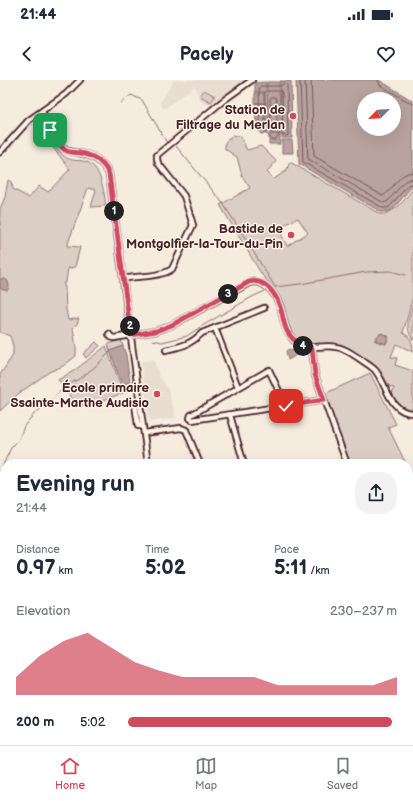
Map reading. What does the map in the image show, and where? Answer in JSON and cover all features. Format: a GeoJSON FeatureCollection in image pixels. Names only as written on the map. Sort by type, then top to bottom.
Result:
{"type":"FeatureCollection","features":[{"type":"Feature","properties":{"kind":"street"},"geometry":{"type":"LineString","coordinates":[[0,152],[30,120],[66,94],[80,80]]}},
{"type":"Feature","properties":{"kind":"street"},"geometry":{"type":"LineString","coordinates":[[123,279],[160,274],[169,271],[172,268],[192,228],[192,219],[184,196],[158,163],[157,155],[224,100],[252,80]]}},
{"type":"Feature","properties":{"kind":"street"},"geometry":{"type":"LineString","coordinates":[[42,111],[54,136],[63,148],[71,152],[93,157],[102,163],[107,170],[111,182],[147,459]]}},
{"type":"Feature","properties":{"kind":"street"},"geometry":{"type":"LineString","coordinates":[[109,334],[114,338],[156,331],[172,325],[253,281],[261,282],[270,289],[280,306],[286,329],[294,339],[302,345],[312,348],[336,346],[345,350],[375,370],[396,407],[405,413],[413,413]]}},
{"type":"Feature","properties":{"kind":"street"},"geometry":{"type":"LineString","coordinates":[[166,350],[192,343],[202,333],[264,308]]}},
{"type":"Feature","properties":{"kind":"street"},"geometry":{"type":"LineString","coordinates":[[215,328],[238,387]]}},
{"type":"Feature","properties":{"kind":"street"},"geometry":{"type":"LineString","coordinates":[[312,348],[315,375],[345,459]]}},
{"type":"Feature","properties":{"kind":"street"},"geometry":{"type":"LineString","coordinates":[[286,406],[269,370],[191,415],[190,418],[192,420],[230,415],[324,400]]}},
{"type":"Feature","properties":{"kind":"street"},"geometry":{"type":"LineString","coordinates":[[135,404],[138,426],[143,426]]}},
{"type":"Feature","properties":{"kind":"street"},"geometry":{"type":"LineString","coordinates":[[230,415],[243,459]]}},
{"type":"Feature","properties":{"kind":"street"},"geometry":{"type":"LineString","coordinates":[[144,433],[181,428],[187,432],[198,459]]}},
{"type":"Feature","properties":{"kind":"shaded area"},"geometry":{"type":"Polygon","coordinates":[[[174,80],[247,80],[209,106],[200,101],[195,86],[164,109],[160,103],[174,80]]]}},
{"type":"Feature","properties":{"kind":"shaded area"},"geometry":{"type":"Polygon","coordinates":[[[204,90],[215,96],[211,102],[200,96],[204,90]]]}},
{"type":"Feature","properties":{"kind":"shaded area"},"geometry":{"type":"Polygon","coordinates":[[[233,135],[241,137],[247,150],[261,146],[276,161],[267,172],[274,179],[286,171],[290,162],[380,214],[390,212],[395,209],[403,202],[413,189],[413,296],[403,333],[408,336],[411,341],[413,352],[396,344],[391,357],[397,358],[395,365],[413,371],[413,410],[403,407],[396,401],[392,394],[394,388],[389,386],[376,366],[344,346],[333,344],[312,345],[304,343],[295,336],[289,327],[282,302],[276,291],[262,275],[220,205],[250,188],[242,176],[237,157],[225,149],[225,142],[233,135]],[[298,218],[282,226],[284,230],[281,234],[287,246],[308,233],[298,218]],[[381,333],[375,338],[375,341],[386,344],[389,337],[381,333]]]}},
{"type":"Feature","properties":{"kind":"shaded area"},"geometry":{"type":"Polygon","coordinates":[[[54,147],[67,158],[87,162],[96,169],[101,181],[106,206],[91,207],[96,190],[88,188],[67,246],[80,247],[75,267],[72,267],[71,269],[68,268],[66,282],[64,282],[68,320],[79,318],[77,324],[73,328],[76,356],[63,366],[49,372],[18,394],[0,411],[0,375],[13,355],[13,346],[10,336],[0,332],[0,209],[5,197],[8,180],[11,182],[13,189],[29,198],[39,186],[48,192],[70,169],[53,148],[54,147]]]}},
{"type":"Feature","properties":{"kind":"shaded area"},"geometry":{"type":"Polygon","coordinates":[[[413,304],[413,340],[410,335],[408,322],[413,304]]]}},
{"type":"Feature","properties":{"kind":"shaded area"},"geometry":{"type":"Polygon","coordinates":[[[121,340],[123,346],[110,351],[108,344],[121,340]]]}},
{"type":"Feature","properties":{"kind":"shaded area"},"geometry":{"type":"Polygon","coordinates":[[[96,342],[100,346],[86,358],[83,354],[96,342]]]}},
{"type":"Feature","properties":{"kind":"shaded area"},"geometry":{"type":"Polygon","coordinates":[[[106,346],[121,386],[130,382],[131,390],[90,405],[73,406],[71,398],[58,380],[75,370],[106,346]]]}},
{"type":"Feature","properties":{"kind":"shaded area","name":"École primaire Ssainte-Marthe Audisio"},"geometry":{"type":"Polygon","coordinates":[[[153,359],[159,375],[168,389],[176,418],[149,422],[141,362],[153,359]]]}},
{"type":"Feature","properties":{"kind":"shaded area"},"geometry":{"type":"Polygon","coordinates":[[[370,373],[396,424],[388,427],[404,459],[347,459],[324,394],[370,373]]]}},
{"type":"Feature","properties":{"kind":"water","name":"Station de Filtrage du Merlan"},"geometry":{"type":"Polygon","coordinates":[[[296,80],[379,80],[398,92],[357,92],[357,136],[401,136],[401,94],[413,101],[413,185],[394,208],[390,211],[381,212],[299,164],[296,80]]]}},
{"type":"Feature","properties":{"kind":"water"},"geometry":{"type":"Polygon","coordinates":[[[280,81],[291,81],[292,138],[282,138],[280,81]]]}},
{"type":"Feature","properties":{"kind":"water"},"geometry":{"type":"Polygon","coordinates":[[[266,82],[266,92],[255,92],[255,83],[266,82]]]}},
{"type":"Feature","properties":{"kind":"water"},"geometry":{"type":"Polygon","coordinates":[[[267,82],[279,82],[280,123],[268,123],[267,82]]]}},
{"type":"Feature","properties":{"kind":"water"},"geometry":{"type":"Polygon","coordinates":[[[255,93],[266,93],[266,103],[255,103],[255,93]]]}},
{"type":"Feature","properties":{"kind":"water"},"geometry":{"type":"Polygon","coordinates":[[[255,103],[266,103],[267,124],[256,124],[255,103]]]}},
{"type":"Feature","properties":{"kind":"water"},"geometry":{"type":"Polygon","coordinates":[[[256,124],[267,124],[267,134],[261,134],[256,128],[256,124]]]}},
{"type":"Feature","properties":{"kind":"water"},"geometry":{"type":"Polygon","coordinates":[[[268,124],[280,124],[280,134],[269,134],[268,124]]]}},
{"type":"Feature","properties":{"kind":"water"},"geometry":{"type":"Polygon","coordinates":[[[280,134],[280,144],[269,144],[269,135],[280,134]]]}},
{"type":"Feature","properties":{"kind":"water"},"geometry":{"type":"Polygon","coordinates":[[[282,140],[292,140],[293,153],[282,153],[282,140]]]}},
{"type":"Feature","properties":{"kind":"water"},"geometry":{"type":"Polygon","coordinates":[[[0,279],[5,279],[8,281],[9,287],[7,291],[0,288],[0,279]]]}},
{"type":"Feature","properties":{"kind":"water"},"geometry":{"type":"Polygon","coordinates":[[[380,334],[388,336],[386,344],[375,340],[380,334]]]}},
{"type":"Feature","properties":{"kind":"water"},"geometry":{"type":"Polygon","coordinates":[[[123,346],[126,355],[130,382],[122,385],[110,351],[123,346]]]}},
{"type":"Feature","properties":{"kind":"water"},"geometry":{"type":"Polygon","coordinates":[[[289,349],[298,354],[288,360],[286,351],[289,349]]]}},
{"type":"Feature","properties":{"kind":"waterway"},"geometry":{"type":"LineString","coordinates":[[121,103],[131,95],[142,100],[167,143]]}},
{"type":"Feature","properties":{"kind":"waterway"},"geometry":{"type":"LineString","coordinates":[[176,146],[222,202],[275,287],[366,272],[390,271],[406,275]]}},
{"type":"Feature","properties":{"kind":"waterway"},"geometry":{"type":"LineString","coordinates":[[153,340],[162,342],[187,336],[200,327],[265,291]]}},
{"type":"Feature","properties":{"kind":"waterway"},"geometry":{"type":"LineString","coordinates":[[6,459],[11,448],[19,439],[24,426],[34,414],[53,399],[64,387],[82,377],[96,366],[110,352]]}},
{"type":"Feature","properties":{"kind":"place","name":"Station de Filtrage du Merlan"},"geometry":{"type":"Point","coordinates":[293,116]}},
{"type":"Feature","properties":{"kind":"place","name":"Bastide de Montgolfier-la-Tour-du-Pin"},"geometry":{"type":"Point","coordinates":[291,235]}},
{"type":"Feature","properties":{"kind":"place","name":"École primaire Ssainte-Marthe Audisio"},"geometry":{"type":"Point","coordinates":[157,394]}},
{"type":"Feature","properties":{"kind":"route"},"geometry":{"type":"LineString","coordinates":[[50,130],[66,151],[93,157],[102,163],[109,174],[131,335],[156,331],[172,325],[249,282],[261,282],[270,289],[278,301],[286,329],[290,335],[297,343],[308,348],[312,348],[315,375],[324,400],[286,406]]}}]}
